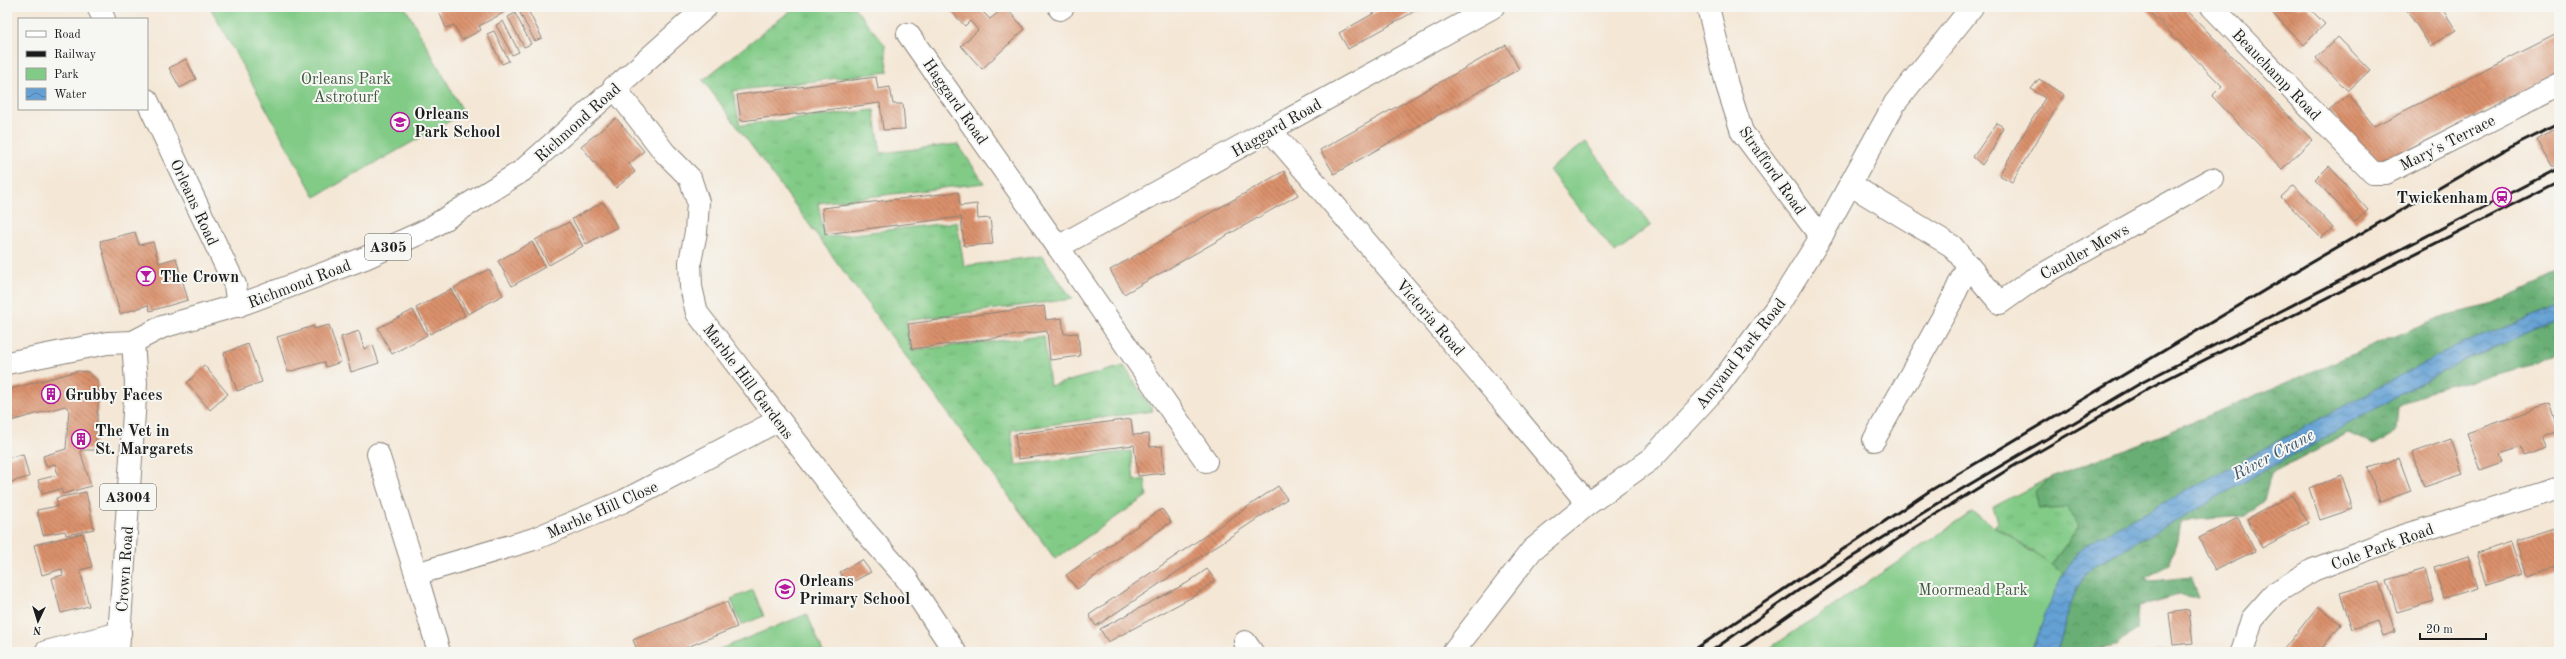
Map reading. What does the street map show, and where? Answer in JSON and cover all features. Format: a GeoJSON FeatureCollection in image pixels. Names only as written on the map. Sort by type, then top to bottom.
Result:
{"type":"FeatureCollection","features":[{"type":"Feature","properties":{"kind":"street"},"geometry":{"type":"LineString","coordinates":[[98,7],[104,18]]}},
{"type":"Feature","properties":{"kind":"street","name":"Richmond Road"},"geometry":{"type":"LineString","coordinates":[[7,363],[107,343],[133,342],[162,327],[238,306],[365,258],[427,230],[522,171],[706,7]]}},
{"type":"Feature","properties":{"kind":"street","name":"Haggard Road"},"geometry":{"type":"LineString","coordinates":[[1058,247],[1271,131],[1358,80],[1493,7]]}},
{"type":"Feature","properties":{"kind":"street","name":"Strafford Road"},"geometry":{"type":"LineString","coordinates":[[1708,7],[1723,71],[1742,132],[1821,237]]}},
{"type":"Feature","properties":{"kind":"street","name":"Amyand Park Road"},"geometry":{"type":"LineString","coordinates":[[1454,652],[1532,550],[1588,504],[1650,460],[1720,385],[1779,304],[1821,237],[1895,103],[1972,7]]}},
{"type":"Feature","properties":{"kind":"street","name":"Beauchamp Road"},"geometry":{"type":"LineString","coordinates":[[2212,7],[2342,140]]}},
{"type":"Feature","properties":{"kind":"street","name":"Haggard Road"},"geometry":{"type":"LineString","coordinates":[[908,34],[1058,247],[1206,462]]}},
{"type":"Feature","properties":{"kind":"street","name":"Mary's Terrace"},"geometry":{"type":"LineString","coordinates":[[2342,140],[2373,174],[2386,173],[2559,85]]}},
{"type":"Feature","properties":{"kind":"street","name":"Marble Hill Gardens"},"geometry":{"type":"LineString","coordinates":[[614,88],[665,152],[690,178],[698,202],[696,232],[690,262],[691,286],[697,313],[864,530],[906,578],[955,652]]}},
{"type":"Feature","properties":{"kind":"street","name":"Orleans Road"},"geometry":{"type":"LineString","coordinates":[[148,102],[235,285],[238,306]]}},
{"type":"Feature","properties":{"kind":"street","name":"Victoria Road"},"geometry":{"type":"LineString","coordinates":[[1271,131],[1500,398],[1588,504]]}},
{"type":"Feature","properties":{"kind":"street","name":"Candler Mews"},"geometry":{"type":"LineString","coordinates":[[1851,185],[1952,246],[2000,303],[2031,281],[2212,179]]}},
{"type":"Feature","properties":{"kind":"street"},"geometry":{"type":"LineString","coordinates":[[1874,440],[1951,302],[1968,266]]}},
{"type":"Feature","properties":{"kind":"street","name":"Crown Road"},"geometry":{"type":"LineString","coordinates":[[119,642],[136,383],[133,342]]}},
{"type":"Feature","properties":{"kind":"street","name":"Marble Hill Close"},"geometry":{"type":"LineString","coordinates":[[416,574],[534,539],[617,504],[779,420]]}},
{"type":"Feature","properties":{"kind":"street"},"geometry":{"type":"LineString","coordinates":[[378,454],[439,652]]}},
{"type":"Feature","properties":{"kind":"street","name":"Cole Park Road"},"geometry":{"type":"LineString","coordinates":[[2242,652],[2252,619],[2275,592],[2313,570],[2400,537],[2559,488]]}},
{"type":"Feature","properties":{"kind":"street"},"geometry":{"type":"LineString","coordinates":[[46,652],[119,642]]}},
{"type":"Feature","properties":{"kind":"green space","name":"Orleans Park Astroturf"},"geometry":{"type":"Polygon","coordinates":[[[210,7],[405,7],[464,113],[315,197],[210,7]]]}},
{"type":"Feature","properties":{"kind":"green space"},"geometry":{"type":"Polygon","coordinates":[[[795,7],[854,7],[885,45],[888,72],[733,91],[740,125],[874,110],[881,153],[958,144],[984,183],[818,203],[824,234],[826,237],[957,222],[964,266],[1042,256],[1072,299],[906,321],[911,350],[1044,336],[1050,386],[1124,366],[1153,411],[1011,430],[1016,465],[1131,451],[1134,481],[1145,479],[1147,496],[1055,559],[703,80],[795,7]]]}},
{"type":"Feature","properties":{"kind":"green space"},"geometry":{"type":"Polygon","coordinates":[[[1586,142],[1651,225],[1615,253],[1549,170],[1586,142]]]}},
{"type":"Feature","properties":{"kind":"green space"},"geometry":{"type":"Polygon","coordinates":[[[2559,275],[2559,351],[2532,365],[2429,391],[2398,407],[2396,432],[2374,445],[2348,433],[2271,473],[2264,500],[2245,516],[2181,521],[2178,541],[2169,565],[2145,577],[2152,581],[2190,577],[2198,598],[2179,595],[2139,606],[2137,628],[2117,645],[2094,649],[2093,652],[2025,652],[2047,571],[2079,526],[2067,507],[2039,509],[2035,492],[2051,477],[2167,433],[2443,316],[2491,305],[2559,275]]]}},
{"type":"Feature","properties":{"kind":"green space"},"geometry":{"type":"Polygon","coordinates":[[[2051,477],[2035,492],[2067,506],[2079,526],[2047,571],[2044,559],[1994,526],[1998,522],[1993,507],[2051,477]]]}},
{"type":"Feature","properties":{"kind":"green space","name":"Moormead Park"},"geometry":{"type":"Polygon","coordinates":[[[1972,512],[2063,573],[2036,652],[1764,652],[1972,512]]]}},
{"type":"Feature","properties":{"kind":"green space"},"geometry":{"type":"Polygon","coordinates":[[[753,590],[764,616],[741,625],[731,599],[753,590]]]}},
{"type":"Feature","properties":{"kind":"green space"},"geometry":{"type":"Polygon","coordinates":[[[807,614],[823,652],[715,651],[807,614]]]}},
{"type":"Feature","properties":{"kind":"water","name":"River Crane"},"geometry":{"type":"Polygon","coordinates":[[[2559,305],[2559,320],[2461,361],[2094,566],[2086,574],[2080,584],[2070,606],[2057,652],[2032,652],[2047,609],[2059,582],[2075,556],[2085,545],[2450,349],[2559,305]]]}},
{"type":"Feature","properties":{"kind":"building"},"geometry":{"type":"Polygon","coordinates":[[[437,7],[514,7],[479,26],[481,30],[462,40],[454,25],[446,28],[437,7]]]}},
{"type":"Feature","properties":{"kind":"building"},"geometry":{"type":"Polygon","coordinates":[[[951,7],[986,7],[982,11],[990,19],[1005,7],[1025,29],[982,69],[961,46],[978,30],[970,21],[965,26],[949,9],[951,7]]]}},
{"type":"Feature","properties":{"kind":"building"},"geometry":{"type":"Polygon","coordinates":[[[1385,7],[1422,7],[1348,49],[1339,33],[1385,7]]]}},
{"type":"Feature","properties":{"kind":"building"},"geometry":{"type":"Polygon","coordinates":[[[2145,7],[2184,7],[2312,140],[2282,169],[2212,96],[2222,86],[2145,7]]]}},
{"type":"Feature","properties":{"kind":"building"},"geometry":{"type":"Polygon","coordinates":[[[2274,7],[2308,7],[2325,24],[2304,45],[2270,11],[2274,7]]]}},
{"type":"Feature","properties":{"kind":"building"},"geometry":{"type":"Polygon","coordinates":[[[2405,7],[2441,7],[2456,30],[2430,46],[2405,7]]]}},
{"type":"Feature","properties":{"kind":"building"},"geometry":{"type":"Polygon","coordinates":[[[527,8],[542,38],[535,41],[519,11],[527,8]]]}},
{"type":"Feature","properties":{"kind":"building"},"geometry":{"type":"Polygon","coordinates":[[[515,13],[531,44],[524,47],[508,17],[515,13]]]}},
{"type":"Feature","properties":{"kind":"building"},"geometry":{"type":"Polygon","coordinates":[[[503,21],[519,52],[512,55],[496,25],[503,21]]]}},
{"type":"Feature","properties":{"kind":"building"},"geometry":{"type":"Polygon","coordinates":[[[494,31],[509,61],[502,64],[487,34],[494,31]]]}},
{"type":"Feature","properties":{"kind":"building"},"geometry":{"type":"Polygon","coordinates":[[[2559,33],[2559,73],[2374,166],[2329,110],[2348,94],[2374,126],[2559,33]]]}},
{"type":"Feature","properties":{"kind":"building"},"geometry":{"type":"Polygon","coordinates":[[[2338,37],[2370,70],[2348,91],[2316,58],[2338,37]]]}},
{"type":"Feature","properties":{"kind":"building"},"geometry":{"type":"Polygon","coordinates":[[[1506,45],[1519,69],[1334,174],[1320,150],[1506,45]]]}},
{"type":"Feature","properties":{"kind":"building"},"geometry":{"type":"Polygon","coordinates":[[[186,59],[196,79],[180,88],[169,68],[186,59]]]}},
{"type":"Feature","properties":{"kind":"building"},"geometry":{"type":"Polygon","coordinates":[[[876,77],[878,89],[890,87],[893,104],[903,104],[905,129],[883,130],[880,103],[741,121],[737,95],[876,77]]]}},
{"type":"Feature","properties":{"kind":"building"},"geometry":{"type":"Polygon","coordinates":[[[2039,79],[2064,95],[2012,182],[1999,175],[2045,98],[2031,89],[2039,79]]]}},
{"type":"Feature","properties":{"kind":"building"},"geometry":{"type":"Polygon","coordinates":[[[616,118],[644,151],[629,164],[635,172],[616,188],[581,146],[616,118]]]}},
{"type":"Feature","properties":{"kind":"building"},"geometry":{"type":"Polygon","coordinates":[[[1997,123],[2003,127],[1994,147],[1982,165],[1973,157],[1997,123]]]}},
{"type":"Feature","properties":{"kind":"building"},"geometry":{"type":"Polygon","coordinates":[[[2559,127],[2559,164],[2552,167],[2537,139],[2559,127]]]}},
{"type":"Feature","properties":{"kind":"building"},"geometry":{"type":"Polygon","coordinates":[[[2329,166],[2368,210],[2355,222],[2315,180],[2329,166]]]}},
{"type":"Feature","properties":{"kind":"building"},"geometry":{"type":"Polygon","coordinates":[[[1284,171],[1298,195],[1124,294],[1110,270],[1284,171]]]}},
{"type":"Feature","properties":{"kind":"building"},"geometry":{"type":"Polygon","coordinates":[[[2294,185],[2333,228],[2321,238],[2281,197],[2294,185]]]}},
{"type":"Feature","properties":{"kind":"building"},"geometry":{"type":"Polygon","coordinates":[[[958,192],[960,206],[977,204],[978,219],[990,218],[993,244],[964,246],[961,217],[825,234],[822,208],[958,192]]]}},
{"type":"Feature","properties":{"kind":"building"},"geometry":{"type":"Polygon","coordinates":[[[603,202],[617,227],[586,244],[572,219],[603,202]]]}},
{"type":"Feature","properties":{"kind":"building"},"geometry":{"type":"Polygon","coordinates":[[[569,222],[583,246],[549,265],[535,240],[569,222]]]}},
{"type":"Feature","properties":{"kind":"building","name":"The Crown"},"geometry":{"type":"Polygon","coordinates":[[[135,232],[139,245],[153,242],[159,263],[176,258],[188,300],[150,311],[148,305],[120,314],[100,241],[135,232]]]}},
{"type":"Feature","properties":{"kind":"building"},"geometry":{"type":"Polygon","coordinates":[[[532,242],[545,267],[512,286],[498,261],[532,242]]]}},
{"type":"Feature","properties":{"kind":"building"},"geometry":{"type":"Polygon","coordinates":[[[489,269],[503,295],[468,314],[454,288],[489,269]]]}},
{"type":"Feature","properties":{"kind":"building"},"geometry":{"type":"Polygon","coordinates":[[[451,289],[465,316],[430,334],[416,308],[451,289]]]}},
{"type":"Feature","properties":{"kind":"building"},"geometry":{"type":"Polygon","coordinates":[[[1044,306],[1046,320],[1062,318],[1064,334],[1078,333],[1080,356],[1050,360],[1047,331],[912,349],[908,324],[1044,306]]]}},
{"type":"Feature","properties":{"kind":"building"},"geometry":{"type":"Polygon","coordinates":[[[413,310],[427,335],[392,354],[378,328],[413,310]]]}},
{"type":"Feature","properties":{"kind":"building"},"geometry":{"type":"Polygon","coordinates":[[[329,325],[341,362],[326,367],[324,362],[288,372],[277,337],[314,326],[314,329],[329,325]]]}},
{"type":"Feature","properties":{"kind":"building"},"geometry":{"type":"Polygon","coordinates":[[[359,331],[364,349],[373,345],[379,363],[351,372],[341,337],[359,331]]]}},
{"type":"Feature","properties":{"kind":"building"},"geometry":{"type":"Polygon","coordinates":[[[248,344],[262,382],[237,391],[224,353],[248,344]]]}},
{"type":"Feature","properties":{"kind":"building"},"geometry":{"type":"Polygon","coordinates":[[[204,365],[228,394],[210,410],[187,383],[204,365]]]}},
{"type":"Feature","properties":{"kind":"building"},"geometry":{"type":"Polygon","coordinates":[[[78,371],[88,372],[97,380],[99,389],[95,450],[80,450],[91,486],[63,494],[61,489],[42,494],[38,480],[58,475],[55,464],[46,466],[43,456],[66,449],[69,409],[65,406],[7,422],[7,390],[78,371]]]}},
{"type":"Feature","properties":{"kind":"building"},"geometry":{"type":"Polygon","coordinates":[[[2550,404],[2559,432],[2543,438],[2547,448],[2523,456],[2520,447],[2500,454],[2503,463],[2480,471],[2467,433],[2550,404]]]}},
{"type":"Feature","properties":{"kind":"building"},"geometry":{"type":"Polygon","coordinates":[[[1131,419],[1133,435],[1149,434],[1150,447],[1162,446],[1164,473],[1138,476],[1134,445],[1018,459],[1015,434],[1131,419]]]}},
{"type":"Feature","properties":{"kind":"building"},"geometry":{"type":"Polygon","coordinates":[[[2451,439],[2463,474],[2424,487],[2412,453],[2451,439]]]}},
{"type":"Feature","properties":{"kind":"building"},"geometry":{"type":"Polygon","coordinates":[[[23,454],[29,477],[7,483],[7,458],[23,454]]]}},
{"type":"Feature","properties":{"kind":"building"},"geometry":{"type":"Polygon","coordinates":[[[2399,458],[2411,491],[2380,502],[2368,468],[2399,458]]]}},
{"type":"Feature","properties":{"kind":"building"},"geometry":{"type":"Polygon","coordinates":[[[2342,476],[2353,509],[2320,520],[2309,488],[2342,476]]]}},
{"type":"Feature","properties":{"kind":"building"},"geometry":{"type":"Polygon","coordinates":[[[1278,486],[1287,499],[1096,626],[1089,615],[1278,486]]]}},
{"type":"Feature","properties":{"kind":"building"},"geometry":{"type":"Polygon","coordinates":[[[86,492],[94,529],[66,535],[65,531],[43,535],[37,510],[58,506],[56,498],[86,492]]]}},
{"type":"Feature","properties":{"kind":"building"},"geometry":{"type":"Polygon","coordinates":[[[2292,495],[2308,523],[2262,548],[2247,519],[2292,495]]]}},
{"type":"Feature","properties":{"kind":"building"},"geometry":{"type":"Polygon","coordinates":[[[1162,509],[1171,522],[1077,589],[1066,575],[1162,509]]]}},
{"type":"Feature","properties":{"kind":"building"},"geometry":{"type":"Polygon","coordinates":[[[2238,518],[2255,551],[2215,570],[2199,538],[2238,518]]]}},
{"type":"Feature","properties":{"kind":"building"},"geometry":{"type":"Polygon","coordinates":[[[2554,528],[2559,545],[2559,566],[2527,576],[2516,540],[2554,528]]]}},
{"type":"Feature","properties":{"kind":"building"},"geometry":{"type":"Polygon","coordinates":[[[83,533],[92,567],[80,570],[89,606],[61,613],[52,578],[63,575],[62,569],[42,575],[34,545],[83,533]]]}},
{"type":"Feature","properties":{"kind":"building"},"geometry":{"type":"Polygon","coordinates":[[[2511,542],[2522,574],[2487,585],[2477,553],[2511,542]]]}},
{"type":"Feature","properties":{"kind":"building"},"geometry":{"type":"Polygon","coordinates":[[[2468,556],[2478,588],[2444,598],[2434,567],[2468,556]]]}},
{"type":"Feature","properties":{"kind":"building"},"geometry":{"type":"Polygon","coordinates":[[[862,560],[871,572],[847,585],[840,572],[862,560]]]}},
{"type":"Feature","properties":{"kind":"building"},"geometry":{"type":"Polygon","coordinates":[[[1207,569],[1215,580],[1196,595],[1108,642],[1100,629],[1187,583],[1207,569]]]}},
{"type":"Feature","properties":{"kind":"building"},"geometry":{"type":"Polygon","coordinates":[[[2425,569],[2434,601],[2397,612],[2387,580],[2425,569]]]}},
{"type":"Feature","properties":{"kind":"building"},"geometry":{"type":"Polygon","coordinates":[[[2379,582],[2395,632],[2383,636],[2378,621],[2352,629],[2340,593],[2379,582]]]}},
{"type":"Feature","properties":{"kind":"building"},"geometry":{"type":"Polygon","coordinates":[[[727,602],[737,627],[675,652],[638,652],[633,640],[727,602]]]}},
{"type":"Feature","properties":{"kind":"building"},"geometry":{"type":"Polygon","coordinates":[[[2318,606],[2341,624],[2319,652],[2287,652],[2284,649],[2318,606]]]}},
{"type":"Feature","properties":{"kind":"building"},"geometry":{"type":"Polygon","coordinates":[[[2189,610],[2193,643],[2173,645],[2169,613],[2189,610]]]}},
{"type":"Feature","properties":{"kind":"building"},"geometry":{"type":"Polygon","coordinates":[[[2177,649],[2177,652],[2154,652],[2154,651],[2177,649]]]}},
{"type":"Feature","properties":{"kind":"railway"},"geometry":{"type":"LineString","coordinates":[[1691,652],[1928,492],[2310,263],[2510,147],[2559,123]]}},
{"type":"Feature","properties":{"kind":"railway"},"geometry":{"type":"LineString","coordinates":[[1710,652],[1799,590],[1950,496],[2141,383],[2559,168]]}},
{"type":"Feature","properties":{"kind":"railway"},"geometry":{"type":"LineString","coordinates":[[1736,652],[1909,531],[2012,467],[2151,387],[2559,181]]}},
{"type":"Feature","properties":{"kind":"place","name":"Orleans Park School"},"geometry":{"type":"Point","coordinates":[400,122]}},
{"type":"Feature","properties":{"kind":"place","name":"Twickenham"},"geometry":{"type":"Point","coordinates":[2502,197]}},
{"type":"Feature","properties":{"kind":"place","name":"The Crown"},"geometry":{"type":"Point","coordinates":[146,276]}},
{"type":"Feature","properties":{"kind":"place","name":"Grubby Faces"},"geometry":{"type":"Point","coordinates":[51,394]}},
{"type":"Feature","properties":{"kind":"place","name":"The Vet in St. Margarets"},"geometry":{"type":"Point","coordinates":[81,439]}},
{"type":"Feature","properties":{"kind":"place","name":"Orleans Primary School"},"geometry":{"type":"Point","coordinates":[785,589]}}]}
